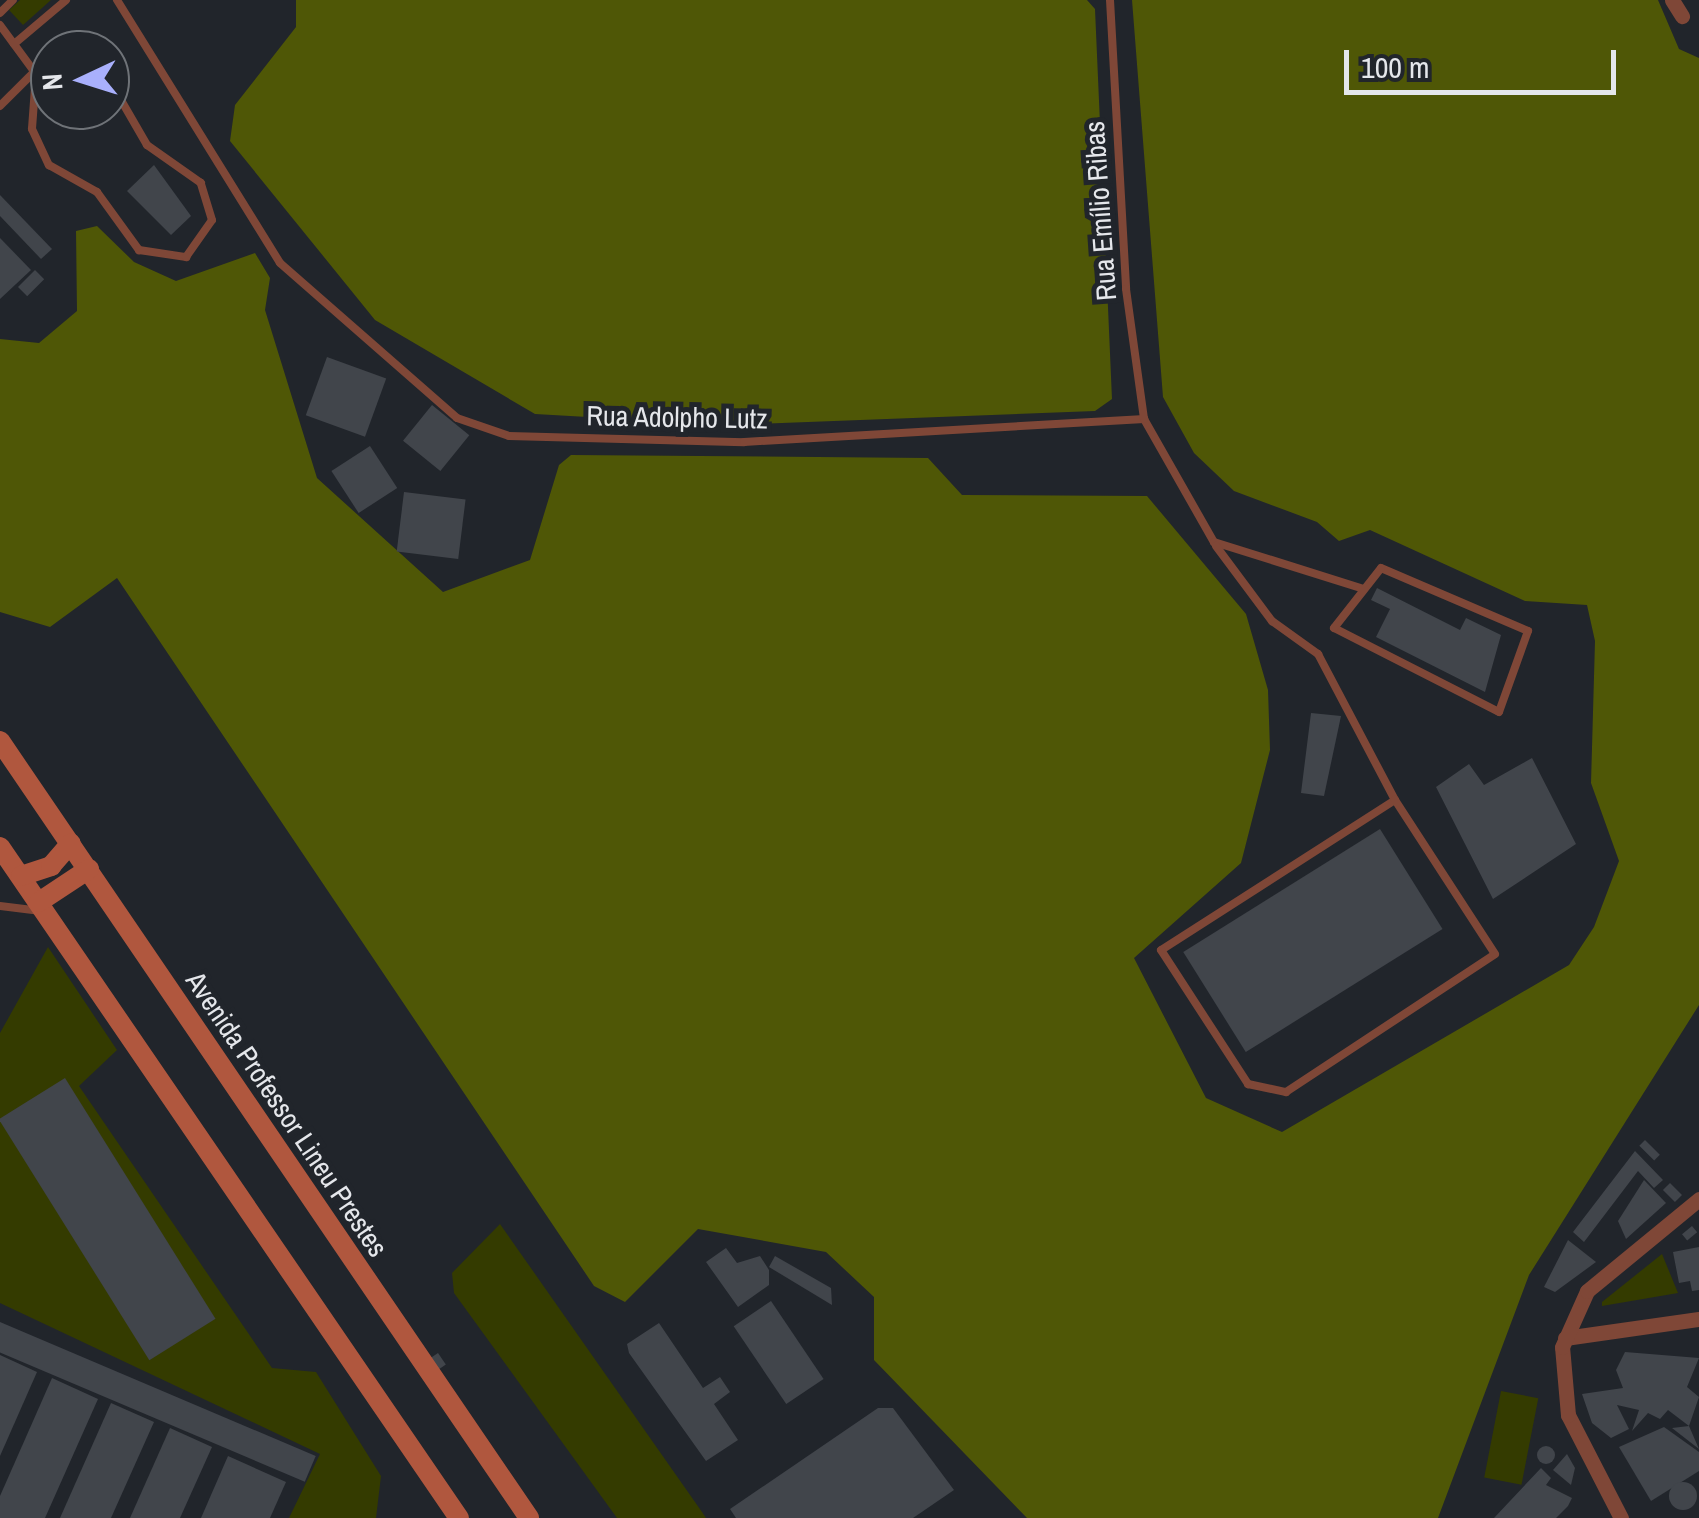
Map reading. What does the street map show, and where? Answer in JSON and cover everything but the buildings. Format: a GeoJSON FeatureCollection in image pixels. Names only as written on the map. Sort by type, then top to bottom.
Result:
{"type":"FeatureCollection","features":[{"type":"Feature","properties":{"kind":"main road","name":"Avenida Professor Lineu Prestes"},"geometry":{"type":"LineString","coordinates":[[0,740],[529,1518]]}},
{"type":"Feature","properties":{"kind":"main road"},"geometry":{"type":"LineString","coordinates":[[21,876],[51,866],[71,843]]}},
{"type":"Feature","properties":{"kind":"main road"},"geometry":{"type":"LineString","coordinates":[[0,847],[459,1518]]}},
{"type":"Feature","properties":{"kind":"main road"},"geometry":{"type":"LineString","coordinates":[[42,907],[89,870]]}},
{"type":"Feature","properties":{"kind":"street"},"geometry":{"type":"LineString","coordinates":[[1672,0],[1682,16]]}},
{"type":"Feature","properties":{"kind":"street"},"geometry":{"type":"LineString","coordinates":[[1621,1518],[1563,1399],[1565,1338],[1586,1291],[1699,1199]]}},
{"type":"Feature","properties":{"kind":"street"},"geometry":{"type":"LineString","coordinates":[[1565,1338],[1699,1319]]}},
{"type":"Feature","properties":{"kind":"lane"},"geometry":{"type":"LineString","coordinates":[[0,12],[13,0]]}},
{"type":"Feature","properties":{"kind":"lane"},"geometry":{"type":"LineString","coordinates":[[14,44],[66,0]]}},
{"type":"Feature","properties":{"kind":"lane","name":"Rua Adolpho Lutz"},"geometry":{"type":"LineString","coordinates":[[116,0],[280,263],[457,418],[509,436],[744,442],[1144,419]]}},
{"type":"Feature","properties":{"kind":"lane","name":"Rua Emílio Ribas"},"geometry":{"type":"LineString","coordinates":[[1110,0],[1126,289],[1144,419]]}},
{"type":"Feature","properties":{"kind":"lane"},"geometry":{"type":"LineString","coordinates":[[0,25],[30,66]]}},
{"type":"Feature","properties":{"kind":"lane"},"geometry":{"type":"LineString","coordinates":[[0,106],[30,78]]}},
{"type":"Feature","properties":{"kind":"lane"},"geometry":{"type":"LineString","coordinates":[[32,130],[49,165],[97,192],[139,250],[186,257],[212,220],[201,183],[147,145],[130,116]]}},
{"type":"Feature","properties":{"kind":"lane"},"geometry":{"type":"LineString","coordinates":[[1144,419],[1214,542],[1272,621],[1318,654],[1395,800],[1494,954],[1286,1092],[1248,1084],[1161,950],[1395,800]]}},
{"type":"Feature","properties":{"kind":"lane"},"geometry":{"type":"LineString","coordinates":[[1214,542],[1364,589]]}},
{"type":"Feature","properties":{"kind":"lane"},"geometry":{"type":"LineString","coordinates":[[1382,568],[1528,631],[1499,712],[1334,628],[1364,589],[1382,568]]}},
{"type":"Feature","properties":{"kind":"lane"},"geometry":{"type":"LineString","coordinates":[[0,906],[42,907]]}},
{"type":"Feature","properties":{"kind":"green space"},"geometry":{"type":"Polygon","coordinates":[[[20,0],[51,0],[23,25],[9,10],[20,0]]]}},
{"type":"Feature","properties":{"kind":"green space"},"geometry":{"type":"Polygon","coordinates":[[[296,0],[1087,0],[1095,9],[1112,399],[1095,411],[728,425],[535,414],[375,320],[230,141],[235,105],[296,27],[296,0]]]}},
{"type":"Feature","properties":{"kind":"green space"},"geometry":{"type":"Polygon","coordinates":[[[1132,0],[1658,0],[1679,49],[1699,58],[1699,1005],[1529,1275],[1438,1518],[1027,1518],[874,1360],[874,1297],[826,1252],[698,1229],[625,1302],[594,1286],[117,578],[50,627],[0,612],[0,339],[39,343],[77,311],[76,231],[97,226],[134,262],[176,281],[255,253],[270,278],[265,310],[317,478],[443,592],[530,560],[559,465],[571,455],[928,458],[962,495],[1147,496],[1246,614],[1268,690],[1270,750],[1241,863],[1134,958],[1206,1098],[1282,1132],[1569,965],[1594,927],[1619,861],[1591,783],[1595,641],[1587,605],[1525,601],[1370,530],[1339,541],[1317,522],[1234,491],[1194,453],[1163,397],[1132,0]]]}},
{"type":"Feature","properties":{"kind":"green space"},"geometry":{"type":"Polygon","coordinates":[[[48,947],[117,1050],[79,1086],[272,1368],[316,1372],[381,1476],[376,1518],[289,1518],[320,1454],[0,1303],[0,1033],[48,947]]]}},
{"type":"Feature","properties":{"kind":"green space"},"geometry":{"type":"Polygon","coordinates":[[[500,1224],[706,1518],[617,1518],[454,1293],[452,1273],[500,1224]]]}},
{"type":"Feature","properties":{"kind":"green space"},"geometry":{"type":"Polygon","coordinates":[[[1662,1254],[1678,1293],[1602,1306],[1602,1302],[1662,1254]]]}},
{"type":"Feature","properties":{"kind":"green space"},"geometry":{"type":"Polygon","coordinates":[[[1501,1391],[1538,1398],[1522,1485],[1484,1477],[1501,1391]]]}}]}
